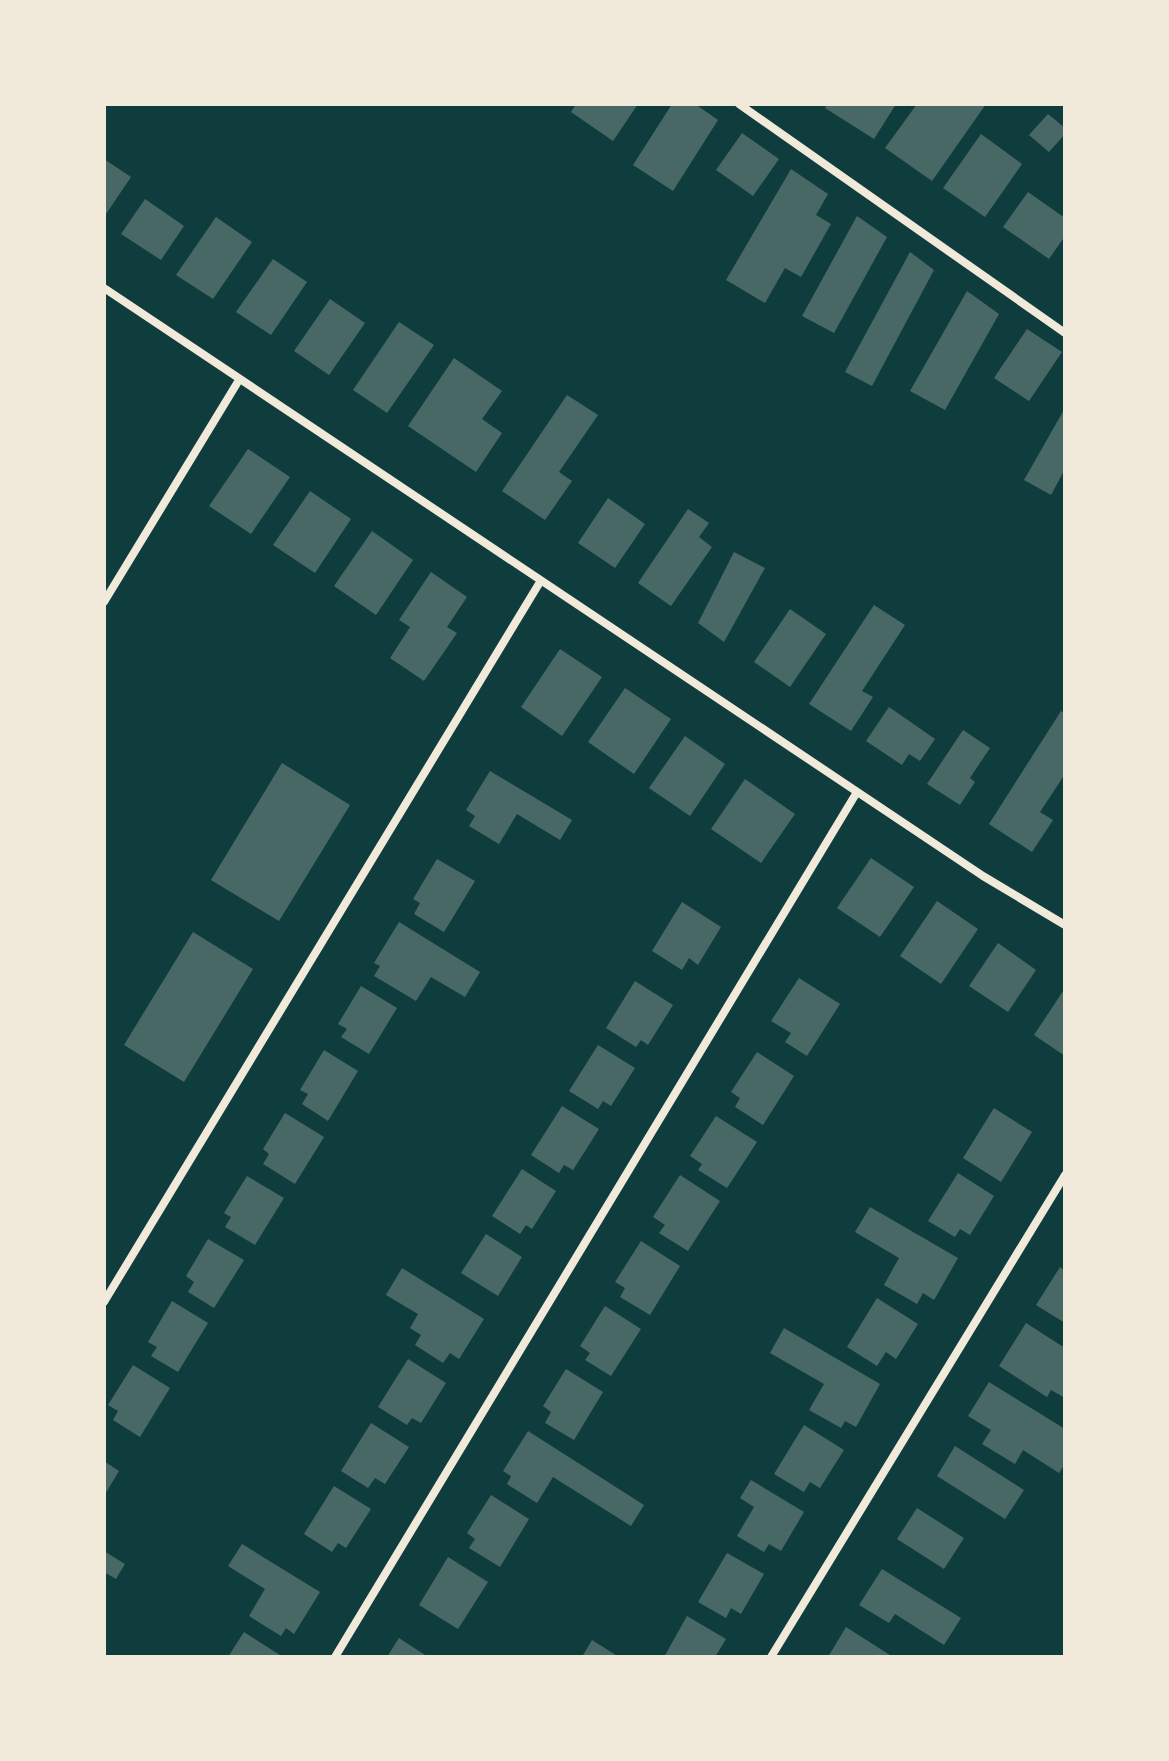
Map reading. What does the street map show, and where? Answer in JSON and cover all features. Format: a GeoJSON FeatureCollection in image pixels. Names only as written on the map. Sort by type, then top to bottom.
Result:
{"type":"FeatureCollection","features":[{"type":"Feature","properties":{"kind":"street"},"geometry":{"type":"LineString","coordinates":[[739,104],[1065,333]]}},
{"type":"Feature","properties":{"kind":"street"},"geometry":{"type":"LineString","coordinates":[[104,288],[983,876],[1065,925]]}},
{"type":"Feature","properties":{"kind":"street"},"geometry":{"type":"LineString","coordinates":[[104,602],[239,380]]}},
{"type":"Feature","properties":{"kind":"street"},"geometry":{"type":"LineString","coordinates":[[104,1302],[540,582]]}},
{"type":"Feature","properties":{"kind":"street"},"geometry":{"type":"LineString","coordinates":[[335,1657],[857,792]]}},
{"type":"Feature","properties":{"kind":"street"},"geometry":{"type":"LineString","coordinates":[[771,1657],[1065,1175]]}},
{"type":"Feature","properties":{"kind":"building"},"geometry":{"type":"Polygon","coordinates":[[[576,104],[638,104],[613,141],[571,112],[576,104]]]}},
{"type":"Feature","properties":{"kind":"building"},"geometry":{"type":"Polygon","coordinates":[[[672,104],[695,104],[718,120],[673,191],[633,165],[672,104]]]}},
{"type":"Feature","properties":{"kind":"building"},"geometry":{"type":"Polygon","coordinates":[[[827,104],[896,104],[874,139],[825,108],[827,104]]]}},
{"type":"Feature","properties":{"kind":"building"},"geometry":{"type":"Polygon","coordinates":[[[917,104],[986,104],[932,181],[885,148],[917,104]]]}},
{"type":"Feature","properties":{"kind":"building"},"geometry":{"type":"Polygon","coordinates":[[[1048,114],[1065,128],[1065,134],[1049,152],[1029,135],[1048,114]]]}},
{"type":"Feature","properties":{"kind":"building"},"geometry":{"type":"Polygon","coordinates":[[[742,133],[779,159],[753,196],[716,170],[742,133]]]}},
{"type":"Feature","properties":{"kind":"building"},"geometry":{"type":"Polygon","coordinates":[[[981,134],[1022,164],[985,217],[943,188],[981,134]]]}},
{"type":"Feature","properties":{"kind":"building"},"geometry":{"type":"Polygon","coordinates":[[[104,159],[131,177],[104,217],[104,159]]]}},
{"type":"Feature","properties":{"kind":"building"},"geometry":{"type":"Polygon","coordinates":[[[791,169],[828,194],[816,215],[831,224],[801,277],[785,268],[765,303],[726,280],[791,169]]]}},
{"type":"Feature","properties":{"kind":"building"},"geometry":{"type":"Polygon","coordinates":[[[1028,192],[1065,218],[1065,236],[1049,259],[1003,227],[1028,192]]]}},
{"type":"Feature","properties":{"kind":"building"},"geometry":{"type":"Polygon","coordinates":[[[145,199],[184,226],[161,260],[121,234],[145,199]]]}},
{"type":"Feature","properties":{"kind":"building"},"geometry":{"type":"Polygon","coordinates":[[[857,216],[887,237],[834,333],[802,316],[857,216]]]}},
{"type":"Feature","properties":{"kind":"building"},"geometry":{"type":"Polygon","coordinates":[[[216,217],[252,242],[213,299],[176,275],[216,217]]]}},
{"type":"Feature","properties":{"kind":"building"},"geometry":{"type":"Polygon","coordinates":[[[910,252],[934,270],[872,386],[845,372],[910,252]]]}},
{"type":"Feature","properties":{"kind":"building"},"geometry":{"type":"Polygon","coordinates":[[[273,259],[307,282],[271,335],[236,312],[273,259]]]}},
{"type":"Feature","properties":{"kind":"building"},"geometry":{"type":"Polygon","coordinates":[[[967,291],[999,314],[945,410],[910,391],[967,291]]]}},
{"type":"Feature","properties":{"kind":"building"},"geometry":{"type":"Polygon","coordinates":[[[330,299],[365,323],[329,375],[294,351],[330,299]]]}},
{"type":"Feature","properties":{"kind":"building"},"geometry":{"type":"Polygon","coordinates":[[[399,322],[434,345],[387,413],[353,390],[399,322]]]}},
{"type":"Feature","properties":{"kind":"building"},"geometry":{"type":"Polygon","coordinates":[[[1027,329],[1062,352],[1029,401],[994,378],[1027,329]]]}},
{"type":"Feature","properties":{"kind":"building"},"geometry":{"type":"Polygon","coordinates":[[[454,358],[502,391],[482,419],[502,433],[476,472],[408,426],[454,358]]]}},
{"type":"Feature","properties":{"kind":"building"},"geometry":{"type":"Polygon","coordinates":[[[567,395],[598,415],[559,472],[572,481],[545,520],[502,491],[567,395]]]}},
{"type":"Feature","properties":{"kind":"building"},"geometry":{"type":"Polygon","coordinates":[[[1065,408],[1065,469],[1051,495],[1024,480],[1065,408]]]}},
{"type":"Feature","properties":{"kind":"building"},"geometry":{"type":"Polygon","coordinates":[[[248,449],[290,477],[251,534],[209,506],[248,449]]]}},
{"type":"Feature","properties":{"kind":"building"},"geometry":{"type":"Polygon","coordinates":[[[310,491],[351,519],[315,573],[273,545],[310,491]]]}},
{"type":"Feature","properties":{"kind":"building"},"geometry":{"type":"Polygon","coordinates":[[[608,498],[645,524],[615,568],[578,543],[608,498]]]}},
{"type":"Feature","properties":{"kind":"building"},"geometry":{"type":"Polygon","coordinates":[[[688,509],[709,523],[699,537],[712,547],[671,606],[638,583],[688,509]]]}},
{"type":"Feature","properties":{"kind":"building"},"geometry":{"type":"Polygon","coordinates":[[[372,531],[413,560],[376,615],[334,586],[372,531]]]}},
{"type":"Feature","properties":{"kind":"building"},"geometry":{"type":"Polygon","coordinates":[[[734,552],[765,568],[724,642],[698,623],[734,552]]]}},
{"type":"Feature","properties":{"kind":"building"},"geometry":{"type":"Polygon","coordinates":[[[431,572],[467,597],[447,627],[457,633],[424,681],[390,658],[410,627],[399,620],[431,572]]]}},
{"type":"Feature","properties":{"kind":"building"},"geometry":{"type":"Polygon","coordinates":[[[874,605],[905,625],[862,691],[873,697],[851,731],[809,704],[874,605]]]}},
{"type":"Feature","properties":{"kind":"building"},"geometry":{"type":"Polygon","coordinates":[[[790,609],[826,634],[790,687],[754,662],[790,609]]]}},
{"type":"Feature","properties":{"kind":"building"},"geometry":{"type":"Polygon","coordinates":[[[560,649],[602,677],[562,736],[521,707],[560,649]]]}},
{"type":"Feature","properties":{"kind":"building"},"geometry":{"type":"Polygon","coordinates":[[[625,688],[671,719],[634,774],[588,742],[625,688]]]}},
{"type":"Feature","properties":{"kind":"building"},"geometry":{"type":"Polygon","coordinates":[[[889,707],[935,739],[920,761],[909,754],[902,765],[866,741],[889,707]]]}},
{"type":"Feature","properties":{"kind":"building"},"geometry":{"type":"Polygon","coordinates":[[[1061,711],[1065,714],[1065,774],[1040,812],[1053,820],[1032,852],[989,824],[1061,711]]]}},
{"type":"Feature","properties":{"kind":"building"},"geometry":{"type":"Polygon","coordinates":[[[963,730],[990,748],[970,778],[975,782],[960,805],[927,784],[963,730]]]}},
{"type":"Feature","properties":{"kind":"building"},"geometry":{"type":"Polygon","coordinates":[[[685,736],[725,764],[690,816],[649,788],[685,736]]]}},
{"type":"Feature","properties":{"kind":"building"},"geometry":{"type":"Polygon","coordinates":[[[282,763],[350,805],[279,921],[211,880],[282,763]]]}},
{"type":"Feature","properties":{"kind":"building"},"geometry":{"type":"Polygon","coordinates":[[[490,771],[572,820],[560,840],[517,814],[499,844],[469,826],[475,816],[466,810],[490,771]]]}},
{"type":"Feature","properties":{"kind":"building"},"geometry":{"type":"Polygon","coordinates":[[[745,779],[795,814],[761,863],[711,829],[745,779]]]}},
{"type":"Feature","properties":{"kind":"building"},"geometry":{"type":"Polygon","coordinates":[[[871,858],[914,887],[880,937],[837,908],[871,858]]]}},
{"type":"Feature","properties":{"kind":"building"},"geometry":{"type":"Polygon","coordinates":[[[437,859],[475,881],[444,932],[414,914],[420,903],[413,899],[437,859]]]}},
{"type":"Feature","properties":{"kind":"building"},"geometry":{"type":"Polygon","coordinates":[[[937,901],[978,929],[941,984],[900,956],[937,901]]]}},
{"type":"Feature","properties":{"kind":"building"},"geometry":{"type":"Polygon","coordinates":[[[682,902],[721,927],[698,965],[689,958],[682,970],[652,951],[682,902]]]}},
{"type":"Feature","properties":{"kind":"building"},"geometry":{"type":"Polygon","coordinates":[[[399,922],[480,972],[465,997],[431,977],[416,1001],[374,976],[380,966],[374,963],[399,922]]]}},
{"type":"Feature","properties":{"kind":"building"},"geometry":{"type":"Polygon","coordinates":[[[193,932],[253,969],[184,1082],[124,1045],[193,932]]]}},
{"type":"Feature","properties":{"kind":"building"},"geometry":{"type":"Polygon","coordinates":[[[998,943],[1036,970],[1008,1012],[969,986],[998,943]]]}},
{"type":"Feature","properties":{"kind":"building"},"geometry":{"type":"Polygon","coordinates":[[[799,978],[840,1004],[807,1056],[785,1042],[791,1033],[771,1021],[799,978]]]}},
{"type":"Feature","properties":{"kind":"building"},"geometry":{"type":"Polygon","coordinates":[[[635,981],[673,1005],[648,1045],[641,1040],[636,1047],[606,1028],[635,981]]]}},
{"type":"Feature","properties":{"kind":"building"},"geometry":{"type":"Polygon","coordinates":[[[361,986],[397,1008],[369,1054],[341,1037],[347,1029],[338,1024],[361,986]]]}},
{"type":"Feature","properties":{"kind":"building"},"geometry":{"type":"Polygon","coordinates":[[[1065,988],[1065,1056],[1034,1035],[1065,988]]]}},
{"type":"Feature","properties":{"kind":"building"},"geometry":{"type":"Polygon","coordinates":[[[598,1045],[635,1068],[611,1106],[603,1101],[598,1109],[569,1091],[598,1045]]]}},
{"type":"Feature","properties":{"kind":"building"},"geometry":{"type":"Polygon","coordinates":[[[324,1050],[358,1071],[328,1121],[302,1104],[308,1094],[300,1090],[324,1050]]]}},
{"type":"Feature","properties":{"kind":"building"},"geometry":{"type":"Polygon","coordinates":[[[757,1052],[794,1076],[763,1125],[735,1107],[740,1098],[731,1092],[757,1052]]]}},
{"type":"Feature","properties":{"kind":"building"},"geometry":{"type":"Polygon","coordinates":[[[562,1106],[599,1129],[573,1170],[564,1165],[559,1173],[531,1155],[562,1106]]]}},
{"type":"Feature","properties":{"kind":"building"},"geometry":{"type":"Polygon","coordinates":[[[994,1108],[1032,1132],[1001,1182],[963,1158],[994,1108]]]}},
{"type":"Feature","properties":{"kind":"building"},"geometry":{"type":"Polygon","coordinates":[[[285,1113],[324,1137],[295,1184],[263,1164],[269,1154],[263,1149],[285,1113]]]}},
{"type":"Feature","properties":{"kind":"building"},"geometry":{"type":"Polygon","coordinates":[[[716,1116],[757,1142],[727,1188],[698,1170],[702,1164],[690,1156],[716,1116]]]}},
{"type":"Feature","properties":{"kind":"building"},"geometry":{"type":"Polygon","coordinates":[[[522,1169],[556,1191],[532,1229],[526,1225],[520,1234],[492,1216],[522,1169]]]}},
{"type":"Feature","properties":{"kind":"building"},"geometry":{"type":"Polygon","coordinates":[[[958,1173],[994,1196],[970,1235],[960,1229],[955,1237],[928,1221],[958,1173]]]}},
{"type":"Feature","properties":{"kind":"building"},"geometry":{"type":"Polygon","coordinates":[[[680,1175],[720,1201],[688,1251],[659,1233],[665,1225],[653,1217],[680,1175]]]}},
{"type":"Feature","properties":{"kind":"building"},"geometry":{"type":"Polygon","coordinates":[[[247,1176],[284,1198],[255,1245],[225,1227],[231,1217],[224,1213],[247,1176]]]}},
{"type":"Feature","properties":{"kind":"building"},"geometry":{"type":"Polygon","coordinates":[[[870,1207],[958,1258],[934,1300],[923,1293],[917,1304],[884,1285],[899,1258],[855,1232],[870,1207]]]}},
{"type":"Feature","properties":{"kind":"building"},"geometry":{"type":"Polygon","coordinates":[[[486,1234],[522,1257],[498,1296],[461,1273],[486,1234]]]}},
{"type":"Feature","properties":{"kind":"building"},"geometry":{"type":"Polygon","coordinates":[[[208,1239],[244,1260],[214,1308],[188,1292],[194,1282],[186,1276],[208,1239]]]}},
{"type":"Feature","properties":{"kind":"building"},"geometry":{"type":"Polygon","coordinates":[[[641,1241],[680,1266],[650,1315],[620,1297],[625,1288],[615,1282],[641,1241]]]}},
{"type":"Feature","properties":{"kind":"building"},"geometry":{"type":"Polygon","coordinates":[[[1060,1267],[1065,1271],[1065,1323],[1036,1305],[1060,1267]]]}},
{"type":"Feature","properties":{"kind":"building"},"geometry":{"type":"Polygon","coordinates":[[[402,1268],[484,1319],[459,1359],[450,1353],[443,1363],[415,1345],[421,1335],[410,1328],[418,1314],[386,1295],[402,1268]]]}},
{"type":"Feature","properties":{"kind":"building"},"geometry":{"type":"Polygon","coordinates":[[[877,1298],[918,1324],[896,1359],[886,1352],[877,1366],[847,1347],[877,1298]]]}},
{"type":"Feature","properties":{"kind":"building"},"geometry":{"type":"Polygon","coordinates":[[[172,1301],[208,1323],[178,1372],[151,1356],[157,1347],[148,1342],[172,1301]]]}},
{"type":"Feature","properties":{"kind":"building"},"geometry":{"type":"Polygon","coordinates":[[[605,1306],[641,1329],[611,1376],[585,1360],[590,1353],[580,1346],[605,1306]]]}},
{"type":"Feature","properties":{"kind":"building"},"geometry":{"type":"Polygon","coordinates":[[[1026,1323],[1065,1348],[1065,1398],[1051,1390],[1047,1397],[999,1366],[1026,1323]]]}},
{"type":"Feature","properties":{"kind":"building"},"geometry":{"type":"Polygon","coordinates":[[[784,1328],[880,1384],[856,1427],[845,1421],[841,1428],[809,1410],[824,1384],[770,1353],[784,1328]]]}},
{"type":"Feature","properties":{"kind":"building"},"geometry":{"type":"Polygon","coordinates":[[[408,1359],[446,1383],[421,1423],[412,1418],[407,1425],[378,1407],[408,1359]]]}},
{"type":"Feature","properties":{"kind":"building"},"geometry":{"type":"Polygon","coordinates":[[[133,1365],[170,1388],[140,1437],[113,1420],[118,1411],[108,1405],[133,1365]]]}},
{"type":"Feature","properties":{"kind":"building"},"geometry":{"type":"Polygon","coordinates":[[[566,1369],[603,1392],[574,1440],[545,1423],[551,1412],[543,1406],[566,1369]]]}},
{"type":"Feature","properties":{"kind":"building"},"geometry":{"type":"Polygon","coordinates":[[[989,1382],[1065,1429],[1065,1464],[1059,1473],[1023,1450],[1015,1464],[982,1444],[991,1430],[968,1416],[989,1382]]]}},
{"type":"Feature","properties":{"kind":"building"},"geometry":{"type":"Polygon","coordinates":[[[371,1423],[409,1447],[385,1484],[375,1478],[368,1488],[341,1471],[371,1423]]]}},
{"type":"Feature","properties":{"kind":"building"},"geometry":{"type":"Polygon","coordinates":[[[804,1425],[844,1450],[820,1488],[810,1482],[804,1492],[774,1474],[804,1425]]]}},
{"type":"Feature","properties":{"kind":"building"},"geometry":{"type":"Polygon","coordinates":[[[528,1431],[644,1505],[631,1526],[553,1477],[537,1503],[507,1484],[511,1476],[503,1471],[528,1431]]]}},
{"type":"Feature","properties":{"kind":"building"},"geometry":{"type":"Polygon","coordinates":[[[955,1446],[1024,1490],[1005,1519],[937,1476],[955,1446]]]}},
{"type":"Feature","properties":{"kind":"building"},"geometry":{"type":"Polygon","coordinates":[[[104,1461],[119,1471],[104,1496],[104,1461]]]}},
{"type":"Feature","properties":{"kind":"building"},"geometry":{"type":"Polygon","coordinates":[[[751,1480],[804,1512],[781,1551],[769,1544],[764,1552],[737,1536],[754,1507],[740,1498],[751,1480]]]}},
{"type":"Feature","properties":{"kind":"building"},"geometry":{"type":"Polygon","coordinates":[[[334,1486],[371,1509],[346,1548],[338,1543],[332,1552],[304,1534],[334,1486]]]}},
{"type":"Feature","properties":{"kind":"building"},"geometry":{"type":"Polygon","coordinates":[[[491,1495],[529,1519],[500,1567],[469,1548],[475,1539],[467,1533],[491,1495]]]}},
{"type":"Feature","properties":{"kind":"building"},"geometry":{"type":"Polygon","coordinates":[[[917,1508],[964,1538],[944,1569],[897,1539],[917,1508]]]}},
{"type":"Feature","properties":{"kind":"building"},"geometry":{"type":"Polygon","coordinates":[[[242,1544],[320,1592],[294,1634],[286,1628],[281,1636],[249,1616],[265,1589],[228,1566],[242,1544]]]}},
{"type":"Feature","properties":{"kind":"building"},"geometry":{"type":"Polygon","coordinates":[[[104,1551],[125,1564],[116,1579],[104,1572],[104,1551]]]}},
{"type":"Feature","properties":{"kind":"building"},"geometry":{"type":"Polygon","coordinates":[[[727,1553],[764,1574],[741,1614],[731,1608],[726,1618],[698,1602],[727,1553]]]}},
{"type":"Feature","properties":{"kind":"building"},"geometry":{"type":"Polygon","coordinates":[[[448,1557],[488,1582],[458,1629],[419,1605],[448,1557]]]}},
{"type":"Feature","properties":{"kind":"building"},"geometry":{"type":"Polygon","coordinates":[[[882,1569],[961,1618],[944,1645],[895,1614],[889,1623],[859,1605],[882,1569]]]}},
{"type":"Feature","properties":{"kind":"building"},"geometry":{"type":"Polygon","coordinates":[[[687,1616],[726,1639],[715,1657],[664,1657],[687,1616]]]}},
{"type":"Feature","properties":{"kind":"building"},"geometry":{"type":"Polygon","coordinates":[[[846,1627],[893,1657],[828,1657],[846,1627]]]}},
{"type":"Feature","properties":{"kind":"building"},"geometry":{"type":"Polygon","coordinates":[[[244,1632],[283,1657],[228,1657],[244,1632]]]}},
{"type":"Feature","properties":{"kind":"building"},"geometry":{"type":"Polygon","coordinates":[[[399,1638],[428,1657],[387,1657],[399,1638]]]}},
{"type":"Feature","properties":{"kind":"building"},"geometry":{"type":"Polygon","coordinates":[[[592,1640],[619,1657],[582,1657],[592,1640]]]}}]}
